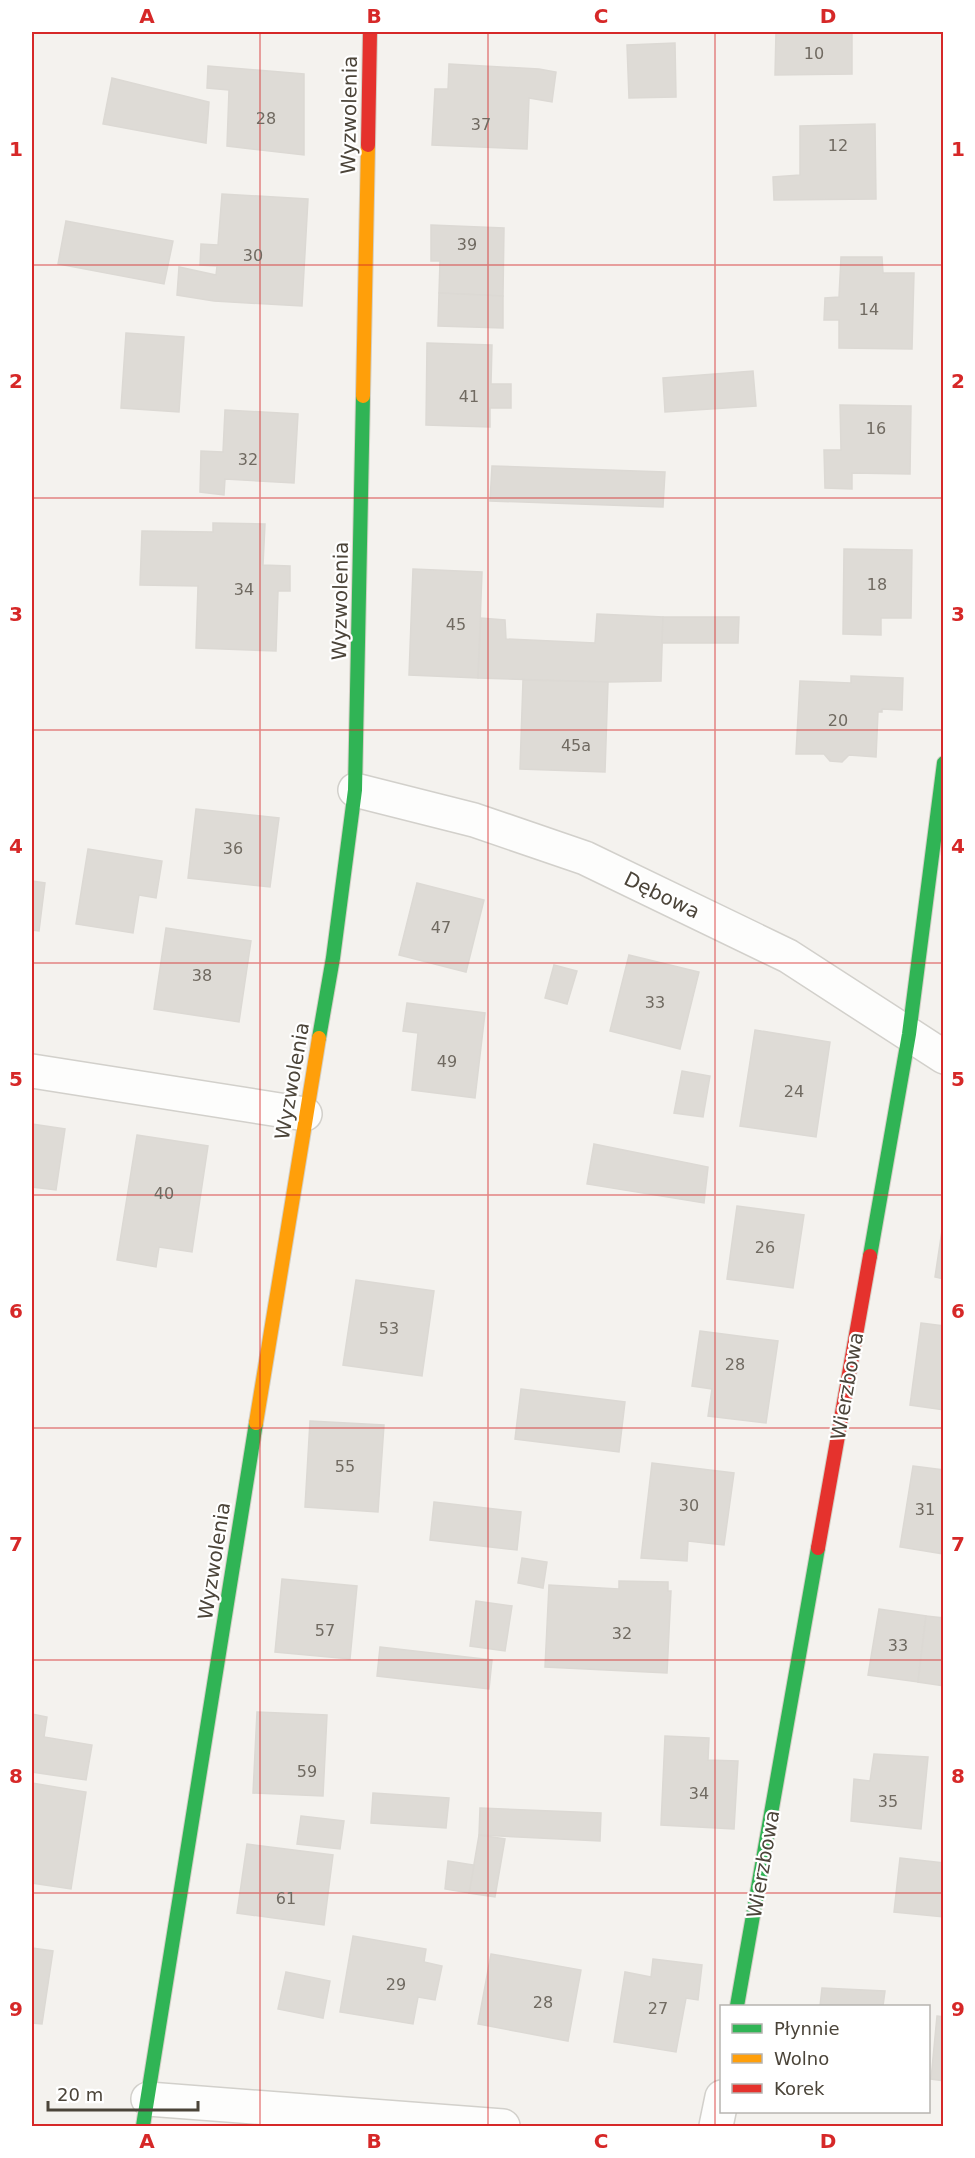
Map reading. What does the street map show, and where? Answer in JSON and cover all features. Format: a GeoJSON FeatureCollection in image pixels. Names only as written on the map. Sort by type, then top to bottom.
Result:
{"type":"FeatureCollection","features":[{"type":"Feature","properties":{"kind":"street","name":"Wyzwolenia"},"geometry":{"type":"LineString","coordinates":[[145,2113],[305,1114],[333,958],[355,790],[370,32]]}},
{"type":"Feature","properties":{"kind":"street","name":"Wierzbowa"},"geometry":{"type":"LineString","coordinates":[[737,2005],[909,1034],[944,763]]}},
{"type":"Feature","properties":{"kind":"street","name":"Dębowa"},"geometry":{"type":"LineString","coordinates":[[355,790],[474,820],[585,858],[788,956],[944,1057]]}},
{"type":"Feature","properties":{"kind":"street"},"geometry":{"type":"LineString","coordinates":[[32,1071],[305,1114]]}},
{"type":"Feature","properties":{"kind":"street"},"geometry":{"type":"LineString","coordinates":[[716,2127],[720,2107]]}},
{"type":"Feature","properties":{"kind":"street"},"geometry":{"type":"LineString","coordinates":[[145,2113],[503,2127]]}},
{"type":"Feature","properties":{"kind":"building"},"geometry":{"type":"Polygon","coordinates":[[[776,32],[852,32],[852,74],[775,75],[776,32]]]}},
{"type":"Feature","properties":{"kind":"building"},"geometry":{"type":"Polygon","coordinates":[[[675,43],[676,97],[629,98],[627,45],[675,43]]]}},
{"type":"Feature","properties":{"kind":"building"},"geometry":{"type":"Polygon","coordinates":[[[449,64],[556,72],[552,102],[529,98],[527,149],[432,145],[435,89],[448,89],[449,64]]]}},
{"type":"Feature","properties":{"kind":"building"},"geometry":{"type":"Polygon","coordinates":[[[208,66],[304,74],[304,155],[227,146],[229,90],[207,88],[208,66]]]}},
{"type":"Feature","properties":{"kind":"building"},"geometry":{"type":"Polygon","coordinates":[[[112,78],[209,102],[206,143],[103,124],[112,78]]]}},
{"type":"Feature","properties":{"kind":"building"},"geometry":{"type":"Polygon","coordinates":[[[875,124],[876,199],[774,200],[773,177],[800,175],[800,126],[875,124]]]}},
{"type":"Feature","properties":{"kind":"building"},"geometry":{"type":"Polygon","coordinates":[[[222,194],[308,199],[302,306],[214,301],[177,295],[179,267],[216,275],[217,266],[200,265],[201,244],[218,245],[222,194]]]}},
{"type":"Feature","properties":{"kind":"building"},"geometry":{"type":"Polygon","coordinates":[[[66,221],[173,241],[164,284],[58,264],[66,221]]]}},
{"type":"Feature","properties":{"kind":"building"},"geometry":{"type":"Polygon","coordinates":[[[431,225],[504,228],[503,296],[439,293],[440,261],[431,261],[431,225]]]}},
{"type":"Feature","properties":{"kind":"building"},"geometry":{"type":"Polygon","coordinates":[[[841,257],[882,257],[883,273],[914,273],[912,349],[839,348],[839,320],[824,320],[825,298],[839,297],[841,257]]]}},
{"type":"Feature","properties":{"kind":"building"},"geometry":{"type":"Polygon","coordinates":[[[439,293],[503,296],[503,328],[438,326],[439,293]]]}},
{"type":"Feature","properties":{"kind":"building"},"geometry":{"type":"Polygon","coordinates":[[[126,333],[184,337],[179,412],[121,408],[126,333]]]}},
{"type":"Feature","properties":{"kind":"building"},"geometry":{"type":"Polygon","coordinates":[[[427,343],[492,345],[491,384],[511,384],[511,408],[490,408],[490,427],[426,425],[427,343]]]}},
{"type":"Feature","properties":{"kind":"building"},"geometry":{"type":"Polygon","coordinates":[[[753,371],[756,406],[665,412],[663,378],[753,371]]]}},
{"type":"Feature","properties":{"kind":"building"},"geometry":{"type":"Polygon","coordinates":[[[840,405],[911,406],[910,474],[852,473],[852,489],[825,488],[824,450],[841,450],[840,405]]]}},
{"type":"Feature","properties":{"kind":"building"},"geometry":{"type":"Polygon","coordinates":[[[225,410],[298,414],[294,483],[225,479],[224,495],[200,492],[201,451],[223,452],[225,410]]]}},
{"type":"Feature","properties":{"kind":"building"},"geometry":{"type":"Polygon","coordinates":[[[492,466],[665,472],[663,507],[490,501],[492,466]]]}},
{"type":"Feature","properties":{"kind":"building"},"geometry":{"type":"Polygon","coordinates":[[[213,523],[265,524],[263,565],[290,566],[290,591],[278,591],[276,651],[196,648],[198,586],[140,585],[142,531],[213,532],[213,523]]]}},
{"type":"Feature","properties":{"kind":"building"},"geometry":{"type":"Polygon","coordinates":[[[844,549],[912,550],[911,618],[881,618],[881,635],[843,634],[844,549]]]}},
{"type":"Feature","properties":{"kind":"building"},"geometry":{"type":"Polygon","coordinates":[[[413,569],[482,572],[478,678],[409,675],[413,569]]]}},
{"type":"Feature","properties":{"kind":"building"},"geometry":{"type":"Polygon","coordinates":[[[597,614],[663,617],[661,681],[608,682],[478,678],[481,618],[505,620],[506,639],[595,643],[597,614]]]}},
{"type":"Feature","properties":{"kind":"building"},"geometry":{"type":"Polygon","coordinates":[[[663,617],[739,617],[738,643],[662,643],[663,617]]]}},
{"type":"Feature","properties":{"kind":"building"},"geometry":{"type":"Polygon","coordinates":[[[851,676],[903,678],[902,710],[882,709],[882,712],[878,712],[876,757],[849,755],[842,762],[830,761],[824,754],[796,754],[800,681],[851,683],[851,676]]]}},
{"type":"Feature","properties":{"kind":"building"},"geometry":{"type":"Polygon","coordinates":[[[523,680],[608,682],[605,772],[520,769],[523,680]]]}},
{"type":"Feature","properties":{"kind":"building"},"geometry":{"type":"Polygon","coordinates":[[[196,809],[279,818],[270,887],[188,878],[196,809]]]}},
{"type":"Feature","properties":{"kind":"building"},"geometry":{"type":"Polygon","coordinates":[[[88,849],[162,861],[156,898],[139,895],[133,933],[76,924],[88,849]]]}},
{"type":"Feature","properties":{"kind":"building"},"geometry":{"type":"Polygon","coordinates":[[[32,881],[45,883],[39,931],[32,930],[32,881]]]}},
{"type":"Feature","properties":{"kind":"building"},"geometry":{"type":"Polygon","coordinates":[[[417,883],[484,900],[466,972],[399,955],[417,883]]]}},
{"type":"Feature","properties":{"kind":"building"},"geometry":{"type":"Polygon","coordinates":[[[166,928],[251,941],[239,1022],[154,1009],[166,928]]]}},
{"type":"Feature","properties":{"kind":"building"},"geometry":{"type":"Polygon","coordinates":[[[629,955],[699,972],[680,1049],[610,1031],[629,955]]]}},
{"type":"Feature","properties":{"kind":"building"},"geometry":{"type":"Polygon","coordinates":[[[554,965],[577,971],[567,1004],[545,998],[554,965]]]}},
{"type":"Feature","properties":{"kind":"building"},"geometry":{"type":"Polygon","coordinates":[[[407,1003],[485,1013],[475,1098],[412,1090],[418,1033],[403,1031],[407,1003]]]}},
{"type":"Feature","properties":{"kind":"building"},"geometry":{"type":"Polygon","coordinates":[[[755,1030],[830,1042],[816,1137],[740,1126],[755,1030]]]}},
{"type":"Feature","properties":{"kind":"building"},"geometry":{"type":"Polygon","coordinates":[[[682,1071],[710,1076],[703,1117],[674,1113],[682,1071]]]}},
{"type":"Feature","properties":{"kind":"building"},"geometry":{"type":"Polygon","coordinates":[[[32,1124],[65,1129],[56,1190],[32,1187],[32,1124]]]}},
{"type":"Feature","properties":{"kind":"building"},"geometry":{"type":"Polygon","coordinates":[[[137,1135],[208,1146],[192,1252],[159,1247],[156,1267],[117,1260],[137,1135]]]}},
{"type":"Feature","properties":{"kind":"building"},"geometry":{"type":"Polygon","coordinates":[[[594,1144],[708,1167],[704,1203],[587,1184],[594,1144]]]}},
{"type":"Feature","properties":{"kind":"building"},"geometry":{"type":"Polygon","coordinates":[[[737,1206],[804,1215],[793,1288],[727,1279],[737,1206]]]}},
{"type":"Feature","properties":{"kind":"building"},"geometry":{"type":"Polygon","coordinates":[[[944,1217],[944,1279],[935,1277],[944,1217]]]}},
{"type":"Feature","properties":{"kind":"building"},"geometry":{"type":"Polygon","coordinates":[[[356,1280],[434,1291],[422,1376],[343,1365],[356,1280]]]}},
{"type":"Feature","properties":{"kind":"building"},"geometry":{"type":"Polygon","coordinates":[[[921,1323],[944,1326],[944,1410],[910,1405],[921,1323]]]}},
{"type":"Feature","properties":{"kind":"building"},"geometry":{"type":"Polygon","coordinates":[[[700,1331],[778,1341],[766,1423],[708,1416],[712,1389],[692,1386],[700,1331]]]}},
{"type":"Feature","properties":{"kind":"building"},"geometry":{"type":"Polygon","coordinates":[[[521,1389],[625,1402],[619,1452],[515,1439],[521,1389]]]}},
{"type":"Feature","properties":{"kind":"building"},"geometry":{"type":"Polygon","coordinates":[[[310,1421],[384,1425],[378,1512],[305,1507],[310,1421]]]}},
{"type":"Feature","properties":{"kind":"building"},"geometry":{"type":"Polygon","coordinates":[[[652,1463],[734,1473],[724,1545],[688,1541],[687,1561],[641,1558],[652,1463]]]}},
{"type":"Feature","properties":{"kind":"building"},"geometry":{"type":"Polygon","coordinates":[[[913,1466],[944,1470],[944,1554],[900,1547],[913,1466]]]}},
{"type":"Feature","properties":{"kind":"building"},"geometry":{"type":"Polygon","coordinates":[[[434,1502],[521,1512],[517,1550],[430,1540],[434,1502]]]}},
{"type":"Feature","properties":{"kind":"building"},"geometry":{"type":"Polygon","coordinates":[[[522,1558],[547,1562],[543,1588],[518,1583],[522,1558]]]}},
{"type":"Feature","properties":{"kind":"building"},"geometry":{"type":"Polygon","coordinates":[[[282,1579],[357,1586],[350,1659],[275,1652],[282,1579]]]}},
{"type":"Feature","properties":{"kind":"building"},"geometry":{"type":"Polygon","coordinates":[[[619,1581],[668,1582],[668,1591],[671,1591],[667,1673],[545,1667],[549,1585],[619,1589],[619,1581]]]}},
{"type":"Feature","properties":{"kind":"building"},"geometry":{"type":"Polygon","coordinates":[[[476,1601],[512,1606],[505,1651],[470,1646],[476,1601]]]}},
{"type":"Feature","properties":{"kind":"building"},"geometry":{"type":"Polygon","coordinates":[[[879,1609],[926,1616],[918,1682],[868,1675],[879,1609]]]}},
{"type":"Feature","properties":{"kind":"building"},"geometry":{"type":"Polygon","coordinates":[[[926,1616],[944,1618],[944,1686],[918,1682],[926,1616]]]}},
{"type":"Feature","properties":{"kind":"building"},"geometry":{"type":"Polygon","coordinates":[[[380,1647],[492,1660],[489,1689],[377,1676],[380,1647]]]}},
{"type":"Feature","properties":{"kind":"building"},"geometry":{"type":"Polygon","coordinates":[[[257,1712],[327,1715],[323,1796],[253,1793],[257,1712]]]}},
{"type":"Feature","properties":{"kind":"building"},"geometry":{"type":"Polygon","coordinates":[[[32,1714],[47,1717],[44,1737],[92,1745],[86,1780],[32,1772],[32,1714]]]}},
{"type":"Feature","properties":{"kind":"building"},"geometry":{"type":"Polygon","coordinates":[[[665,1736],[709,1738],[708,1760],[738,1761],[734,1829],[661,1825],[665,1736]]]}},
{"type":"Feature","properties":{"kind":"building"},"geometry":{"type":"Polygon","coordinates":[[[874,1754],[928,1757],[921,1829],[851,1821],[854,1779],[870,1781],[874,1754]]]}},
{"type":"Feature","properties":{"kind":"building"},"geometry":{"type":"Polygon","coordinates":[[[32,1783],[86,1792],[71,1889],[32,1883],[32,1783]]]}},
{"type":"Feature","properties":{"kind":"building"},"geometry":{"type":"Polygon","coordinates":[[[373,1793],[449,1798],[446,1828],[371,1823],[373,1793]]]}},
{"type":"Feature","properties":{"kind":"building"},"geometry":{"type":"Polygon","coordinates":[[[480,1808],[601,1813],[600,1841],[479,1835],[480,1808]]]}},
{"type":"Feature","properties":{"kind":"building"},"geometry":{"type":"Polygon","coordinates":[[[301,1816],[344,1821],[340,1849],[297,1844],[301,1816]]]}},
{"type":"Feature","properties":{"kind":"building"},"geometry":{"type":"Polygon","coordinates":[[[479,1835],[505,1839],[495,1897],[469,1893],[479,1835]]]}},
{"type":"Feature","properties":{"kind":"building"},"geometry":{"type":"Polygon","coordinates":[[[247,1844],[333,1855],[324,1925],[237,1913],[247,1844]]]}},
{"type":"Feature","properties":{"kind":"building"},"geometry":{"type":"Polygon","coordinates":[[[900,1858],[944,1863],[944,1917],[894,1912],[900,1858]]]}},
{"type":"Feature","properties":{"kind":"building"},"geometry":{"type":"Polygon","coordinates":[[[448,1861],[474,1865],[469,1893],[445,1889],[448,1861]]]}},
{"type":"Feature","properties":{"kind":"building"},"geometry":{"type":"Polygon","coordinates":[[[353,1936],[426,1949],[424,1962],[442,1966],[435,2000],[418,1997],[413,2024],[340,2012],[353,1936]]]}},
{"type":"Feature","properties":{"kind":"building"},"geometry":{"type":"Polygon","coordinates":[[[32,1948],[53,1951],[42,2024],[32,2023],[32,1948]]]}},
{"type":"Feature","properties":{"kind":"building"},"geometry":{"type":"Polygon","coordinates":[[[491,1954],[581,1970],[568,2041],[478,2024],[491,1954]]]}},
{"type":"Feature","properties":{"kind":"building"},"geometry":{"type":"Polygon","coordinates":[[[653,1959],[702,1965],[698,2000],[686,1998],[676,2052],[614,2042],[625,1972],[651,1977],[653,1959]]]}},
{"type":"Feature","properties":{"kind":"building"},"geometry":{"type":"Polygon","coordinates":[[[286,1972],[330,1981],[323,2018],[278,2009],[286,1972]]]}},
{"type":"Feature","properties":{"kind":"building"},"geometry":{"type":"Polygon","coordinates":[[[822,1988],[885,1991],[883,2005],[820,2005],[822,1988]]]}},
{"type":"Feature","properties":{"kind":"building"},"geometry":{"type":"Polygon","coordinates":[[[937,2016],[944,2017],[944,2081],[931,2079],[937,2016]]]}},
{"type":"Feature","properties":{"kind":"traffic: fast"},"geometry":{"type":"LineString","coordinates":[[319,1038],[333,958],[355,790],[363,396]]}},
{"type":"Feature","properties":{"kind":"traffic: fast"},"geometry":{"type":"LineString","coordinates":[[870,1256],[909,1034],[944,763]]}},
{"type":"Feature","properties":{"kind":"traffic: fast"},"geometry":{"type":"LineString","coordinates":[[143,2126],[256,1423]]}},
{"type":"Feature","properties":{"kind":"traffic: fast"},"geometry":{"type":"LineString","coordinates":[[737,2005],[818,1548]]}},
{"type":"Feature","properties":{"kind":"traffic: slow"},"geometry":{"type":"LineString","coordinates":[[363,396],[368,145]]}},
{"type":"Feature","properties":{"kind":"traffic: slow"},"geometry":{"type":"LineString","coordinates":[[256,1423],[319,1038]]}},
{"type":"Feature","properties":{"kind":"traffic: jam"},"geometry":{"type":"LineString","coordinates":[[368,145],[370,32]]}},
{"type":"Feature","properties":{"kind":"traffic: jam"},"geometry":{"type":"LineString","coordinates":[[818,1548],[870,1256]]}}]}
